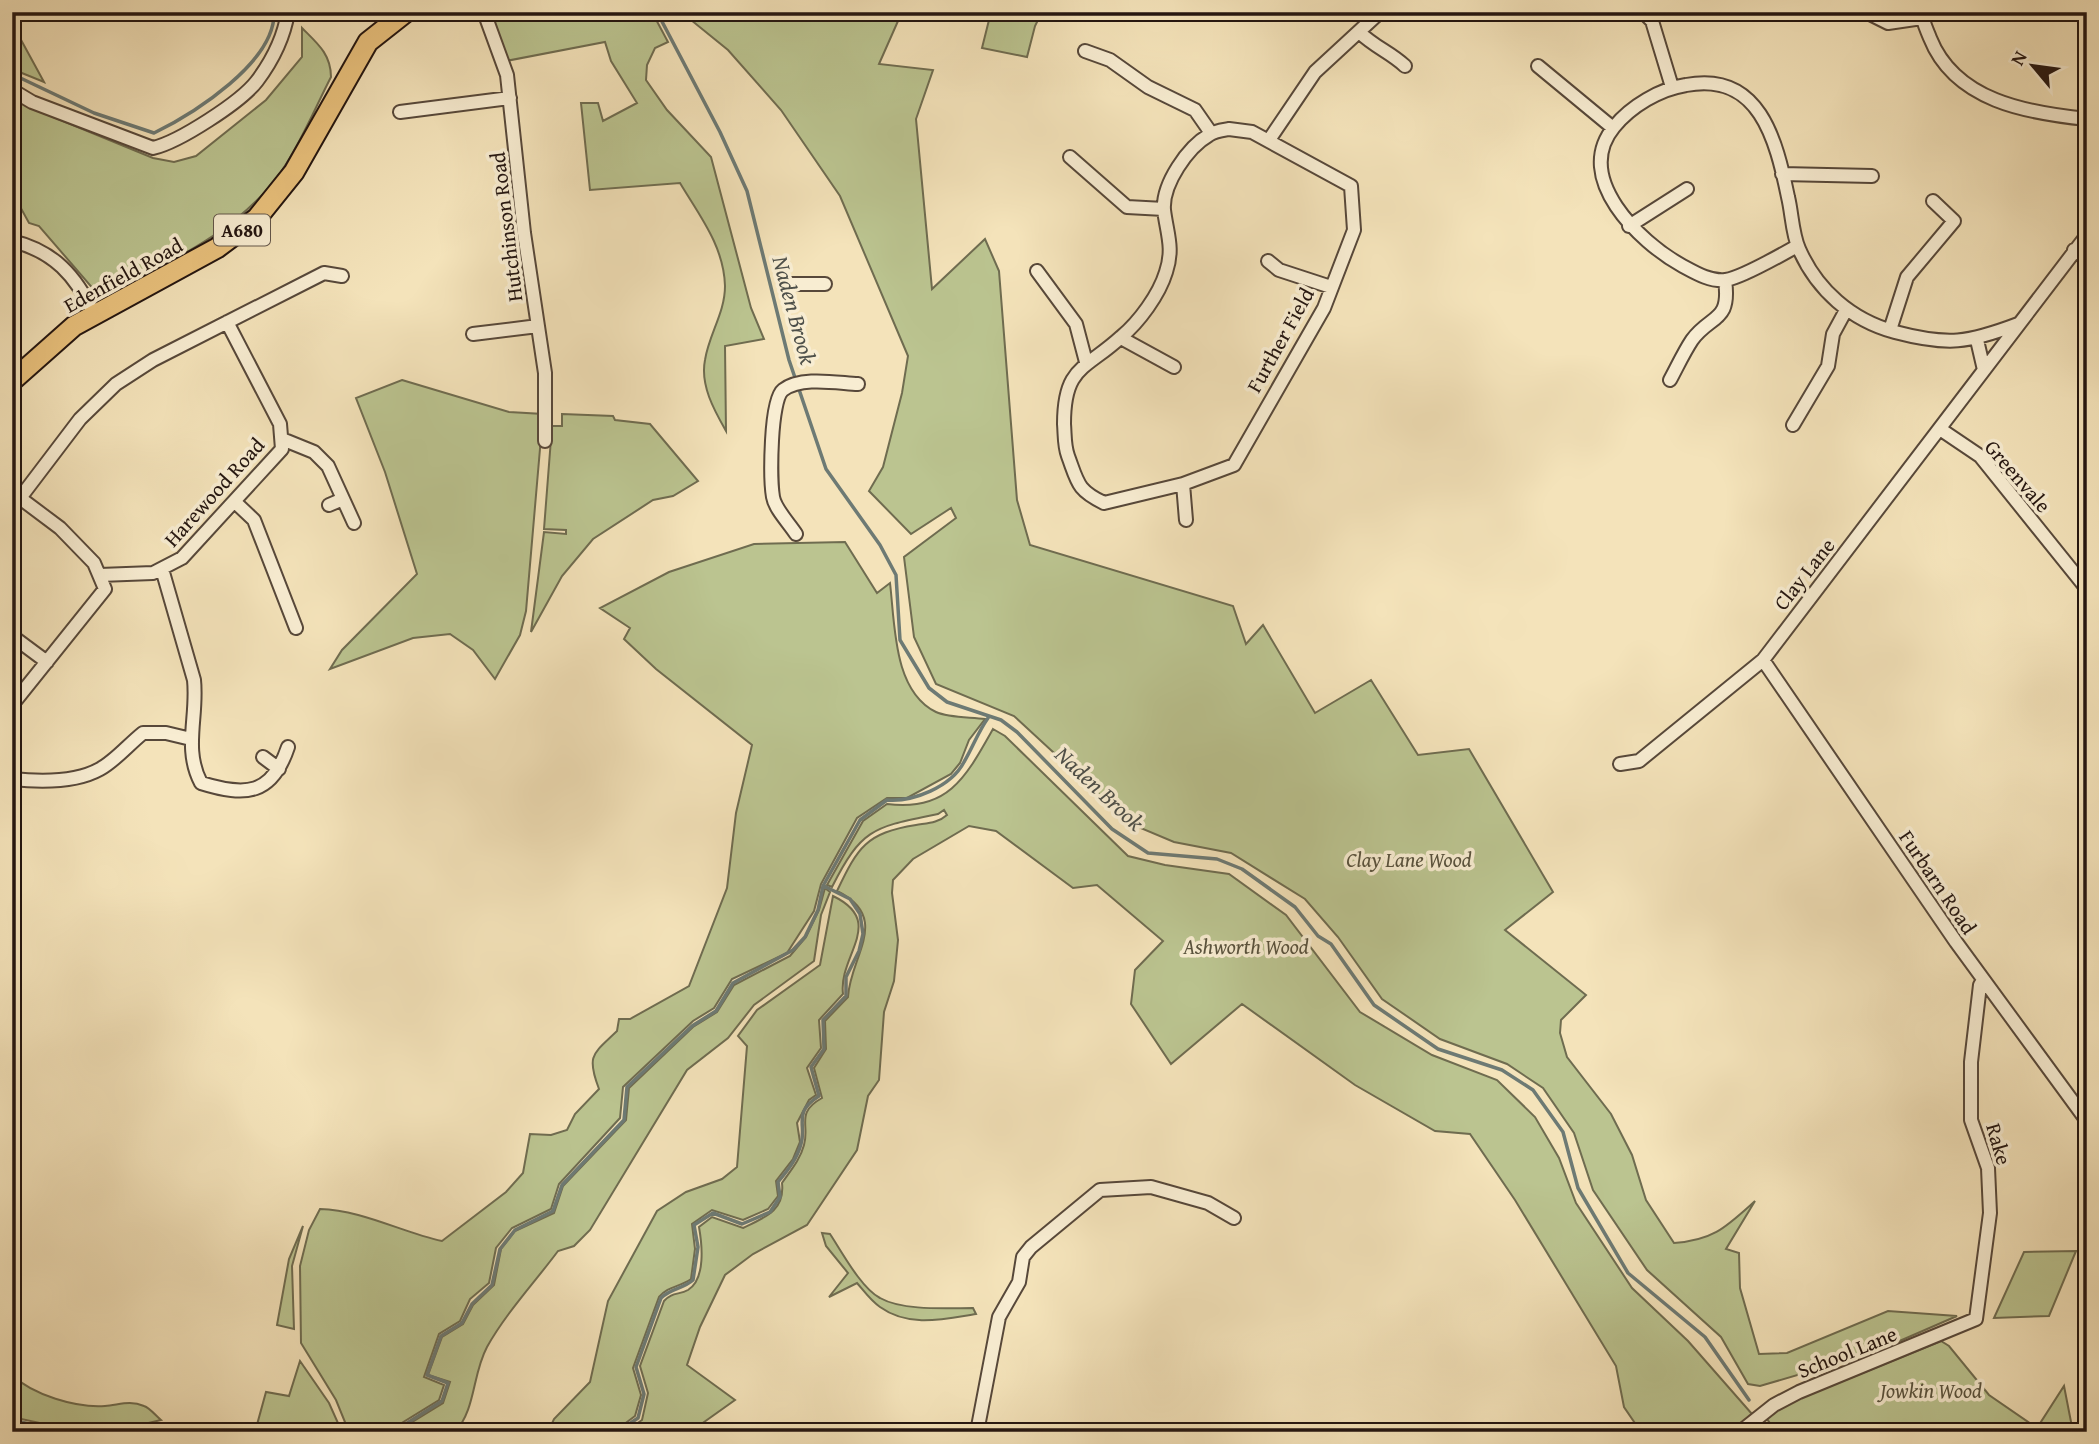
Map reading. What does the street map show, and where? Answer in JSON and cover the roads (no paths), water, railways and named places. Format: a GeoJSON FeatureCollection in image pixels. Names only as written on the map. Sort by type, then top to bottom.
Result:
{"type":"FeatureCollection","features":[{"type":"Feature","properties":{"kind":"main road","name":"Edenfield Road"},"geometry":{"type":"LineString","coordinates":[[12,381],[60,337],[94,314],[218,248],[257,218],[294,172],[368,42],[406,12]]}},
{"type":"Feature","properties":{"kind":"street"},"geometry":{"type":"LineString","coordinates":[[12,90],[32,102],[153,148],[168,145],[193,130],[255,83],[275,52],[288,12]]}},
{"type":"Feature","properties":{"kind":"street","name":"Hutchinson Road"},"geometry":{"type":"LineString","coordinates":[[484,12],[504,62],[510,98],[545,373],[545,441]]}},
{"type":"Feature","properties":{"kind":"street"},"geometry":{"type":"LineString","coordinates":[[1037,271],[1076,324],[1086,362],[1121,338],[1142,314],[1166,275],[1172,250],[1164,209],[1173,178],[1184,159],[1211,133],[1241,130],[1269,140],[1315,72],[1380,12]]}},
{"type":"Feature","properties":{"kind":"street"},"geometry":{"type":"LineString","coordinates":[[1643,12],[1652,21],[1672,87]]}},
{"type":"Feature","properties":{"kind":"street"},"geometry":{"type":"LineString","coordinates":[[1866,12],[1888,23],[1922,15],[1936,52],[1963,82],[1994,100],[2037,114],[2087,119]]}},
{"type":"Feature","properties":{"kind":"street"},"geometry":{"type":"LineString","coordinates":[[1359,32],[1378,50],[1395,57],[1405,66]]}},
{"type":"Feature","properties":{"kind":"street"},"geometry":{"type":"LineString","coordinates":[[1085,51],[1110,60],[1148,87],[1195,110],[1211,133]]}},
{"type":"Feature","properties":{"kind":"street"},"geometry":{"type":"LineString","coordinates":[[1538,66],[1613,128]]}},
{"type":"Feature","properties":{"kind":"street"},"geometry":{"type":"LineString","coordinates":[[1797,246],[1725,280],[1703,276],[1659,252],[1629,226],[1603,181],[1601,162],[1613,128],[1636,107],[1672,87],[1702,82],[1721,83],[1745,94],[1765,121],[1782,174],[1797,246],[1814,278],[1846,310],[1890,331],[1953,342],[1977,340],[2018,324]]}},
{"type":"Feature","properties":{"kind":"street"},"geometry":{"type":"LineString","coordinates":[[400,112],[510,98]]}},
{"type":"Feature","properties":{"kind":"street","name":"Further Field"},"geometry":{"type":"LineString","coordinates":[[1086,362],[1071,380],[1064,404],[1065,447],[1080,488],[1104,503],[1183,484],[1234,465],[1324,308],[1354,230],[1351,186],[1269,140]]}},
{"type":"Feature","properties":{"kind":"street"},"geometry":{"type":"LineString","coordinates":[[1070,157],[1127,207],[1164,209]]}},
{"type":"Feature","properties":{"kind":"street"},"geometry":{"type":"LineString","coordinates":[[1782,174],[1872,176]]}},
{"type":"Feature","properties":{"kind":"street"},"geometry":{"type":"LineString","coordinates":[[1629,226],[1687,189]]}},
{"type":"Feature","properties":{"kind":"street"},"geometry":{"type":"LineString","coordinates":[[1890,331],[1907,276],[1954,221],[1933,201]]}},
{"type":"Feature","properties":{"kind":"street","name":"Clay Lane"},"geometry":{"type":"LineString","coordinates":[[1620,764],[1639,761],[1763,660],[2087,235]]}},
{"type":"Feature","properties":{"kind":"street"},"geometry":{"type":"LineString","coordinates":[[12,241],[29,245],[62,264],[81,287],[94,314]]}},
{"type":"Feature","properties":{"kind":"street"},"geometry":{"type":"LineString","coordinates":[[2074,250],[2087,259]]}},
{"type":"Feature","properties":{"kind":"street"},"geometry":{"type":"LineString","coordinates":[[1268,261],[1279,271],[1331,287]]}},
{"type":"Feature","properties":{"kind":"street"},"geometry":{"type":"LineString","coordinates":[[12,705],[106,589],[94,563],[60,528],[16,495],[80,419],[116,384],[153,360],[324,273],[342,276]]}},
{"type":"Feature","properties":{"kind":"street"},"geometry":{"type":"LineString","coordinates":[[1670,380],[1692,341],[1722,314],[1727,295],[1725,280]]}},
{"type":"Feature","properties":{"kind":"street"},"geometry":{"type":"LineString","coordinates":[[789,284],[825,284]]}},
{"type":"Feature","properties":{"kind":"street"},"geometry":{"type":"LineString","coordinates":[[1793,425],[1828,366],[1833,334],[1846,310]]}},
{"type":"Feature","properties":{"kind":"street","name":"Harewood Road"},"geometry":{"type":"LineString","coordinates":[[100,575],[162,569],[182,558],[282,449],[280,425],[227,322]]}},
{"type":"Feature","properties":{"kind":"street"},"geometry":{"type":"LineString","coordinates":[[473,334],[538,326]]}},
{"type":"Feature","properties":{"kind":"street"},"geometry":{"type":"LineString","coordinates":[[1121,338],[1174,367]]}},
{"type":"Feature","properties":{"kind":"street"},"geometry":{"type":"LineString","coordinates":[[1977,340],[1984,370]]}},
{"type":"Feature","properties":{"kind":"street"},"geometry":{"type":"LineString","coordinates":[[796,534],[773,499],[774,408],[784,390],[802,384],[858,384]]}},
{"type":"Feature","properties":{"kind":"street","name":"Greenvale"},"geometry":{"type":"LineString","coordinates":[[1940,429],[1980,456],[2087,589]]}},
{"type":"Feature","properties":{"kind":"street"},"geometry":{"type":"LineString","coordinates":[[282,439],[314,452],[328,466],[354,523]]}},
{"type":"Feature","properties":{"kind":"street"},"geometry":{"type":"LineString","coordinates":[[1183,484],[1186,520]]}},
{"type":"Feature","properties":{"kind":"street"},"geometry":{"type":"LineString","coordinates":[[329,505],[343,499]]}},
{"type":"Feature","properties":{"kind":"street"},"geometry":{"type":"LineString","coordinates":[[235,502],[254,520],[289,622]]}},
{"type":"Feature","properties":{"kind":"street"},"geometry":{"type":"LineString","coordinates":[[162,569],[194,680],[196,697],[191,738],[193,767],[201,783],[219,788],[253,790],[271,781],[288,747]]}},
{"type":"Feature","properties":{"kind":"street"},"geometry":{"type":"LineString","coordinates":[[12,636],[47,662]]}},
{"type":"Feature","properties":{"kind":"street","name":"Furbarn Road"},"geometry":{"type":"LineString","coordinates":[[1763,660],[1983,980],[2087,1122]]}},
{"type":"Feature","properties":{"kind":"street"},"geometry":{"type":"LineString","coordinates":[[12,779],[36,782],[74,778],[101,769],[143,733],[166,733],[191,738]]}},
{"type":"Feature","properties":{"kind":"street"},"geometry":{"type":"LineString","coordinates":[[263,757],[279,769]]}},
{"type":"Feature","properties":{"kind":"street","name":"Rake"},"geometry":{"type":"LineString","coordinates":[[1976,1319],[1990,1213],[1989,1168],[1971,1121],[1970,1090],[1983,980]]}},
{"type":"Feature","properties":{"kind":"street"},"geometry":{"type":"LineString","coordinates":[[977,1432],[999,1317],[1019,1282],[1023,1257],[1031,1247],[1100,1190],[1151,1187],[1208,1203],[1234,1218]]}},
{"type":"Feature","properties":{"kind":"street","name":"School Lane"},"geometry":{"type":"LineString","coordinates":[[1740,1432],[1774,1405],[1799,1392],[1976,1319]]}},
{"type":"Feature","properties":{"kind":"waterway"},"geometry":{"type":"LineString","coordinates":[[12,74],[94,113],[154,133],[210,100],[247,67],[262,49],[271,31],[274,12]]}},
{"type":"Feature","properties":{"kind":"waterway","name":"Naden Brook"},"geometry":{"type":"LineString","coordinates":[[657,12],[720,132],[747,191],[789,360],[826,469],[880,545],[896,575],[900,640],[929,688],[947,702],[1001,720],[1017,732],[1112,829],[1148,853],[1217,859],[1242,869],[1295,907],[1318,936],[1331,944],[1374,1005],[1438,1049],[1502,1070],[1533,1090],[1563,1132],[1578,1188],[1628,1273],[1705,1337],[1749,1400]]}},
{"type":"Feature","properties":{"kind":"waterway"},"geometry":{"type":"LineString","coordinates":[[393,1432],[442,1401],[448,1383],[427,1375],[441,1336],[462,1323],[472,1304],[492,1285],[500,1249],[515,1230],[553,1211],[562,1185],[624,1120],[627,1087],[692,1026],[716,1011],[733,983],[793,950],[805,937],[818,910],[823,886],[860,820],[887,800],[919,795],[950,779],[964,762],[988,718]]}},
{"type":"Feature","properties":{"kind":"waterway"},"geometry":{"type":"LineString","coordinates":[[601,1432],[623,1428],[638,1418],[644,1394],[636,1367],[661,1298],[693,1280],[698,1247],[694,1225],[713,1213],[742,1224],[770,1212],[780,1197],[778,1182],[789,1169],[801,1144],[803,1114],[819,1096],[811,1067],[824,1049],[823,1020],[846,996],[846,977],[859,951],[863,934],[860,914],[850,899],[824,886]]}},
{"type":"Feature","properties":{"kind":"waterway"},"geometry":{"type":"LineString","coordinates":[[12,1420],[64,1432]]}},
{"type":"Feature","properties":{"kind":"waterway"},"geometry":{"type":"LineString","coordinates":[[129,1432],[158,1425],[158,1432]]}},
{"type":"Feature","properties":{"kind":"park label","name":"Clay Lane Wood"},"geometry":{"type":"Point","coordinates":[1409,859]}},
{"type":"Feature","properties":{"kind":"park label","name":"Ashworth Wood"},"geometry":{"type":"Point","coordinates":[1246,946]}},
{"type":"Feature","properties":{"kind":"park label","name":"Jowkin Wood"},"geometry":{"type":"Point","coordinates":[1931,1390]}}]}
